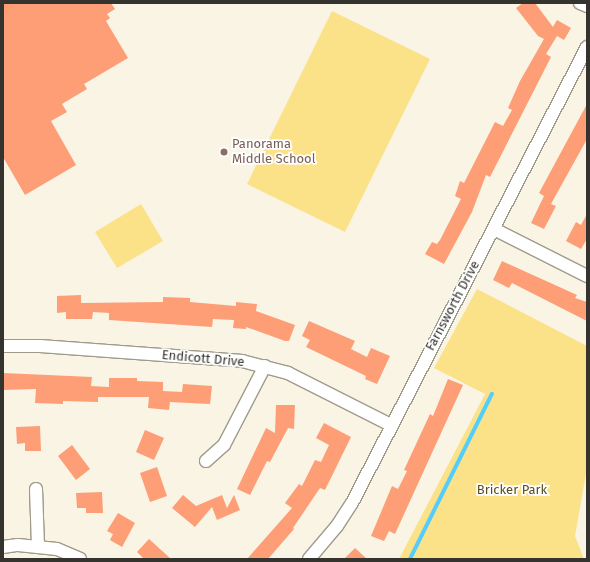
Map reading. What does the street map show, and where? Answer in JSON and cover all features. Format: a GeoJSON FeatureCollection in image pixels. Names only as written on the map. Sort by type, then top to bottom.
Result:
{"type":"FeatureCollection","features":[{"type":"Feature","properties":{"kind":"street"},"geometry":{"type":"LineString","coordinates":[[580,3],[587,6]]}},
{"type":"Feature","properties":{"kind":"street","name":"Farnsworth Drive"},"geometry":{"type":"LineString","coordinates":[[309,559],[337,526],[352,503],[390,425],[494,229],[587,47]]}},
{"type":"Feature","properties":{"kind":"street"},"geometry":{"type":"LineString","coordinates":[[494,229],[587,276]]}},
{"type":"Feature","properties":{"kind":"street","name":"Endicott Drive"},"geometry":{"type":"LineString","coordinates":[[3,346],[40,346],[242,361],[288,373],[390,425]]}},
{"type":"Feature","properties":{"kind":"street"},"geometry":{"type":"LineString","coordinates":[[206,462],[224,445],[265,366]]}},
{"type":"Feature","properties":{"kind":"street"},"geometry":{"type":"LineString","coordinates":[[36,489],[38,547]]}},
{"type":"Feature","properties":{"kind":"street"},"geometry":{"type":"LineString","coordinates":[[3,547],[38,547],[57,549],[80,559]]}},
{"type":"Feature","properties":{"kind":"green space"},"geometry":{"type":"Polygon","coordinates":[[[332,11],[430,59],[345,232],[247,184],[332,11]]]}},
{"type":"Feature","properties":{"kind":"green space"},"geometry":{"type":"Polygon","coordinates":[[[141,204],[163,241],[117,268],[95,232],[141,204]]]}},
{"type":"Feature","properties":{"kind":"green space","name":"Bricker Park"},"geometry":{"type":"Polygon","coordinates":[[[477,289],[587,346],[587,468],[575,536],[584,559],[399,559],[485,394],[434,368],[477,289]]]}},
{"type":"Feature","properties":{"kind":"building"},"geometry":{"type":"Polygon","coordinates":[[[3,3],[111,3],[115,9],[107,14],[110,18],[106,21],[128,58],[84,84],[87,89],[62,104],[67,112],[51,121],[76,165],[25,195],[3,157],[3,3]]]}},
{"type":"Feature","properties":{"kind":"building"},"geometry":{"type":"Polygon","coordinates":[[[523,3],[535,3],[553,27],[557,20],[571,28],[564,40],[557,36],[546,54],[551,57],[490,177],[486,175],[472,212],[444,264],[425,254],[432,242],[437,244],[440,240],[461,199],[455,196],[460,181],[464,183],[495,122],[503,126],[512,110],[508,108],[520,81],[544,39],[538,36],[516,8],[523,3]]]}},
{"type":"Feature","properties":{"kind":"building"},"geometry":{"type":"Polygon","coordinates":[[[587,104],[587,139],[551,204],[556,206],[544,229],[531,223],[544,196],[539,193],[587,104]]]}},
{"type":"Feature","properties":{"kind":"building"},"geometry":{"type":"Polygon","coordinates":[[[587,214],[587,239],[581,249],[566,241],[576,222],[581,225],[587,214]]]}},
{"type":"Feature","properties":{"kind":"building"},"geometry":{"type":"Polygon","coordinates":[[[502,261],[577,295],[575,298],[587,302],[587,321],[512,283],[509,288],[493,280],[502,261]]]}},
{"type":"Feature","properties":{"kind":"building"},"geometry":{"type":"Polygon","coordinates":[[[81,295],[81,303],[163,302],[163,297],[190,298],[190,302],[236,306],[236,302],[257,304],[256,311],[295,325],[289,341],[285,341],[246,327],[246,329],[233,328],[234,320],[213,319],[212,327],[109,320],[109,313],[93,312],[92,319],[66,319],[66,312],[57,313],[57,296],[81,295]]]}},
{"type":"Feature","properties":{"kind":"building"},"geometry":{"type":"Polygon","coordinates":[[[309,321],[355,341],[351,349],[367,357],[371,348],[390,356],[377,384],[365,379],[366,376],[306,347],[310,340],[302,336],[309,321]]]}},
{"type":"Feature","properties":{"kind":"building"},"geometry":{"type":"Polygon","coordinates":[[[3,373],[92,377],[91,386],[109,387],[109,378],[137,378],[137,381],[163,382],[163,391],[182,392],[183,384],[212,386],[210,404],[170,402],[169,410],[148,408],[149,397],[98,397],[98,402],[63,401],[63,404],[35,403],[36,389],[3,390],[3,373]]]}},
{"type":"Feature","properties":{"kind":"building"},"geometry":{"type":"Polygon","coordinates":[[[448,379],[463,385],[395,534],[389,531],[384,541],[371,536],[392,486],[398,489],[407,471],[404,470],[430,414],[433,416],[448,379]]]}},
{"type":"Feature","properties":{"kind":"building"},"geometry":{"type":"Polygon","coordinates":[[[276,405],[295,405],[294,429],[288,428],[270,462],[267,461],[250,495],[237,489],[266,428],[275,433],[276,405]]]}},
{"type":"Feature","properties":{"kind":"building"},"geometry":{"type":"Polygon","coordinates":[[[324,423],[351,437],[325,490],[320,488],[293,528],[294,529],[268,559],[247,559],[292,508],[285,503],[299,484],[302,486],[315,460],[321,462],[329,445],[316,438],[324,423]]]}},
{"type":"Feature","properties":{"kind":"building"},"geometry":{"type":"Polygon","coordinates":[[[40,426],[41,451],[25,451],[25,443],[17,444],[16,427],[40,426]]]}},
{"type":"Feature","properties":{"kind":"building"},"geometry":{"type":"Polygon","coordinates":[[[145,430],[164,438],[154,460],[136,452],[145,430]]]}},
{"type":"Feature","properties":{"kind":"building"},"geometry":{"type":"Polygon","coordinates":[[[72,445],[90,469],[76,480],[58,456],[72,445]]]}},
{"type":"Feature","properties":{"kind":"building"},"geometry":{"type":"Polygon","coordinates":[[[157,467],[167,496],[150,502],[140,473],[157,467]]]}},
{"type":"Feature","properties":{"kind":"building"},"geometry":{"type":"Polygon","coordinates":[[[102,492],[103,513],[86,513],[86,508],[77,508],[76,493],[102,492]]]}},
{"type":"Feature","properties":{"kind":"building"},"geometry":{"type":"Polygon","coordinates":[[[183,495],[196,506],[222,495],[227,508],[234,495],[240,510],[217,520],[212,507],[195,527],[172,508],[183,495]]]}},
{"type":"Feature","properties":{"kind":"building"},"geometry":{"type":"Polygon","coordinates":[[[118,513],[135,523],[122,547],[110,540],[113,534],[107,531],[118,513]]]}},
{"type":"Feature","properties":{"kind":"building"},"geometry":{"type":"Polygon","coordinates":[[[149,539],[171,559],[144,559],[137,552],[149,539]]]}},
{"type":"Feature","properties":{"kind":"building"},"geometry":{"type":"Polygon","coordinates":[[[355,548],[367,559],[344,559],[355,548]]]}},
{"type":"Feature","properties":{"kind":"waterway"},"geometry":{"type":"LineString","coordinates":[[410,559],[492,394]]}},
{"type":"Feature","properties":{"kind":"place","name":"Panorama Middle School"},"geometry":{"type":"Point","coordinates":[224,152]}}]}
